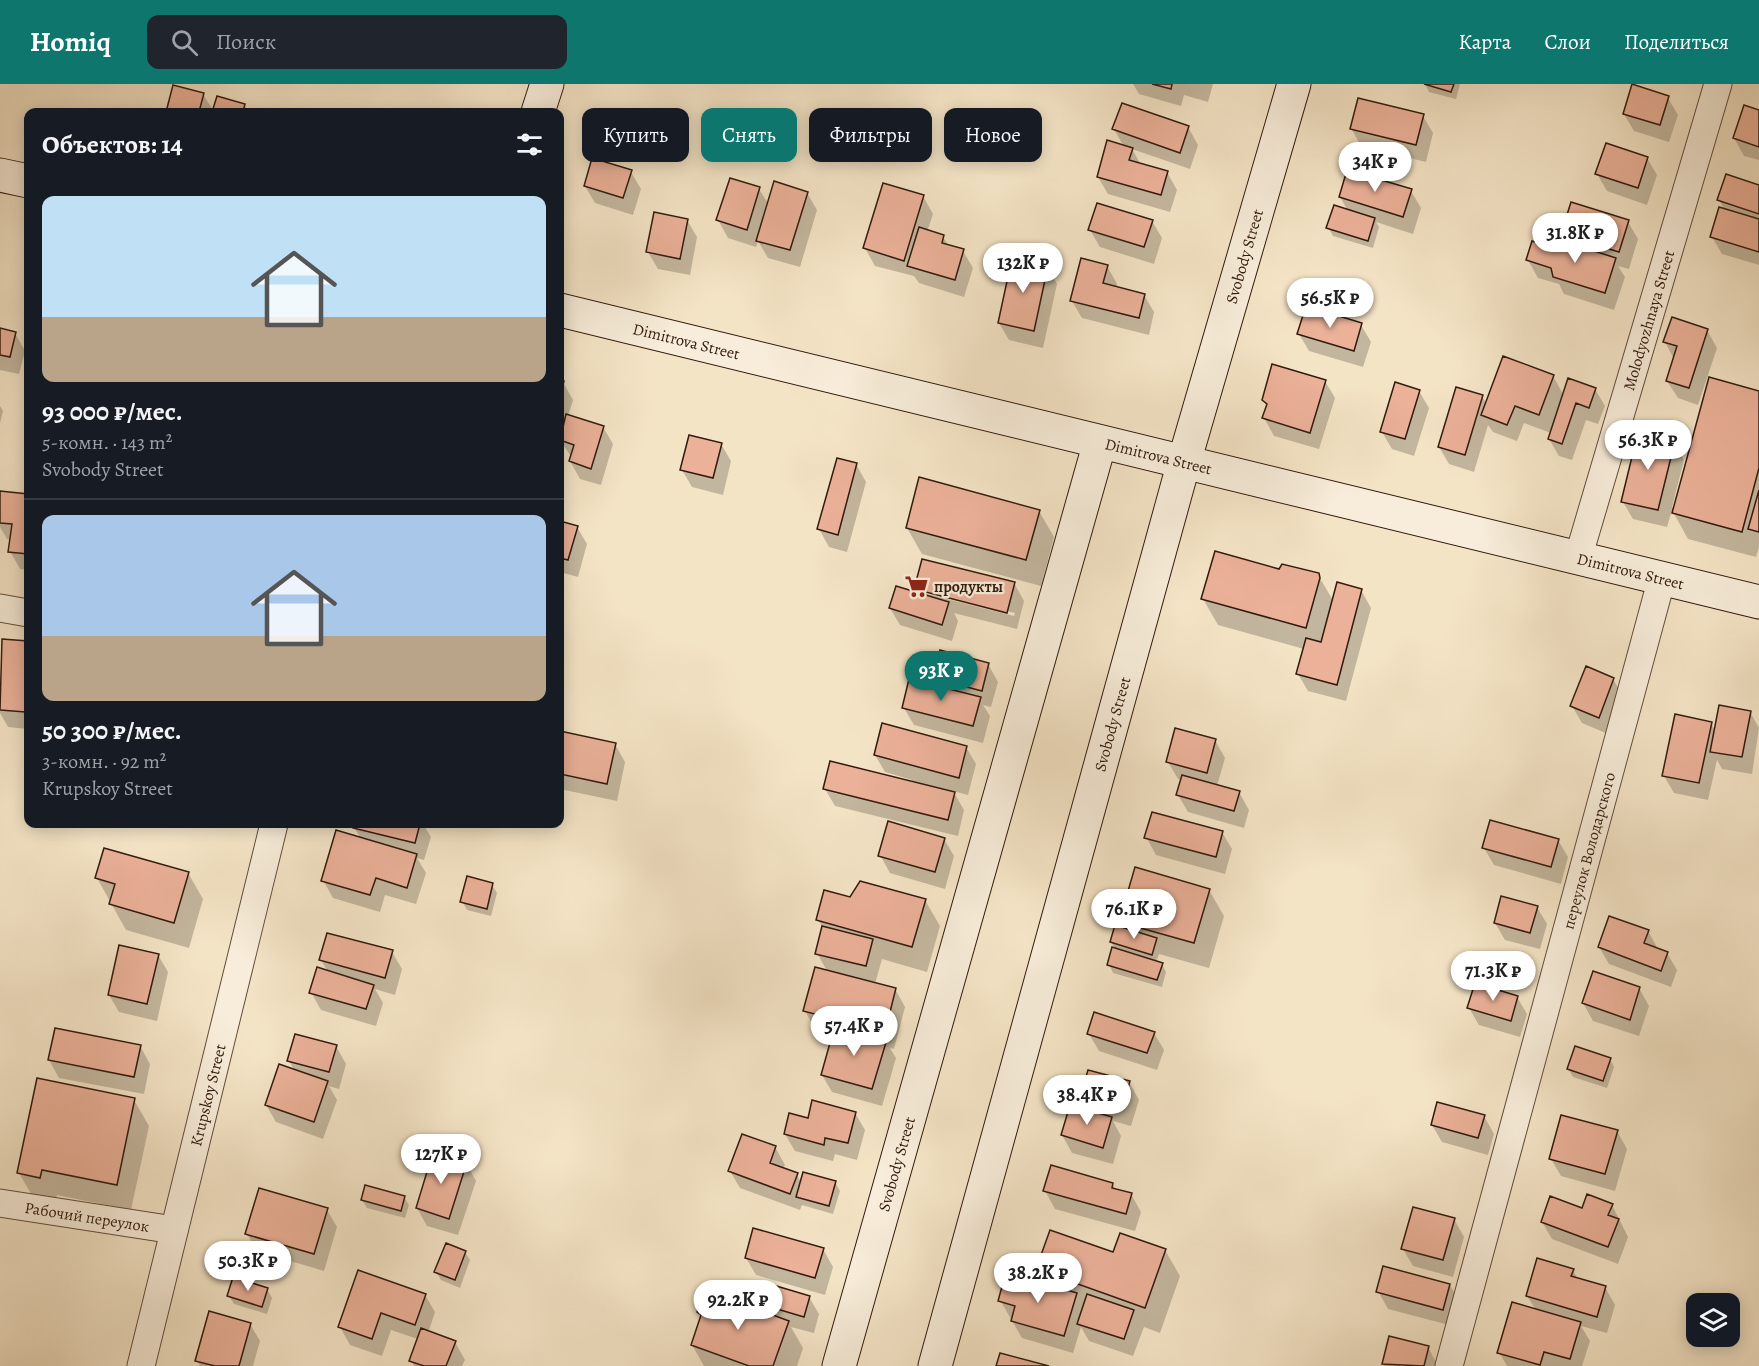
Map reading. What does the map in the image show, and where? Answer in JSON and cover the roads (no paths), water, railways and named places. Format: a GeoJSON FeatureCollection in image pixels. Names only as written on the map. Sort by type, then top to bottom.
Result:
{"type":"FeatureCollection","features":[{"type":"Feature","properties":{"kind":"street"},"geometry":{"type":"LineString","coordinates":[[539,108],[547,84]]}},
{"type":"Feature","properties":{"kind":"street","name":"Svobody Street"},"geometry":{"type":"LineString","coordinates":[[935,1366],[1184,462],[1294,84]]}},
{"type":"Feature","properties":{"kind":"street","name":"Molodyozhnaya Street"},"geometry":{"type":"LineString","coordinates":[[1578,558],[1718,84]]}},
{"type":"Feature","properties":{"kind":"street"},"geometry":{"type":"LineString","coordinates":[[0,175],[24,181]]}},
{"type":"Feature","properties":{"kind":"street","name":"Dimitrova Street"},"geometry":{"type":"LineString","coordinates":[[564,311],[1759,602]]}},
{"type":"Feature","properties":{"kind":"street","name":"Svobody Street"},"geometry":{"type":"LineString","coordinates":[[839,1366],[1100,442]]}},
{"type":"Feature","properties":{"kind":"street","name":"переулок Володарского"},"geometry":{"type":"LineString","coordinates":[[1449,1366],[1662,578]]}},
{"type":"Feature","properties":{"kind":"street"},"geometry":{"type":"LineString","coordinates":[[0,608],[24,612]]}},
{"type":"Feature","properties":{"kind":"street","name":"Krupskoy Street"},"geometry":{"type":"LineString","coordinates":[[141,1366],[273,828]]}},
{"type":"Feature","properties":{"kind":"street","name":"Рабочий переулок"},"geometry":{"type":"LineString","coordinates":[[0,1203],[174,1230]]}},
{"type":"Feature","properties":{"kind":"place","name":"продукты"},"geometry":{"type":"Point","coordinates":[916,586]}}]}
